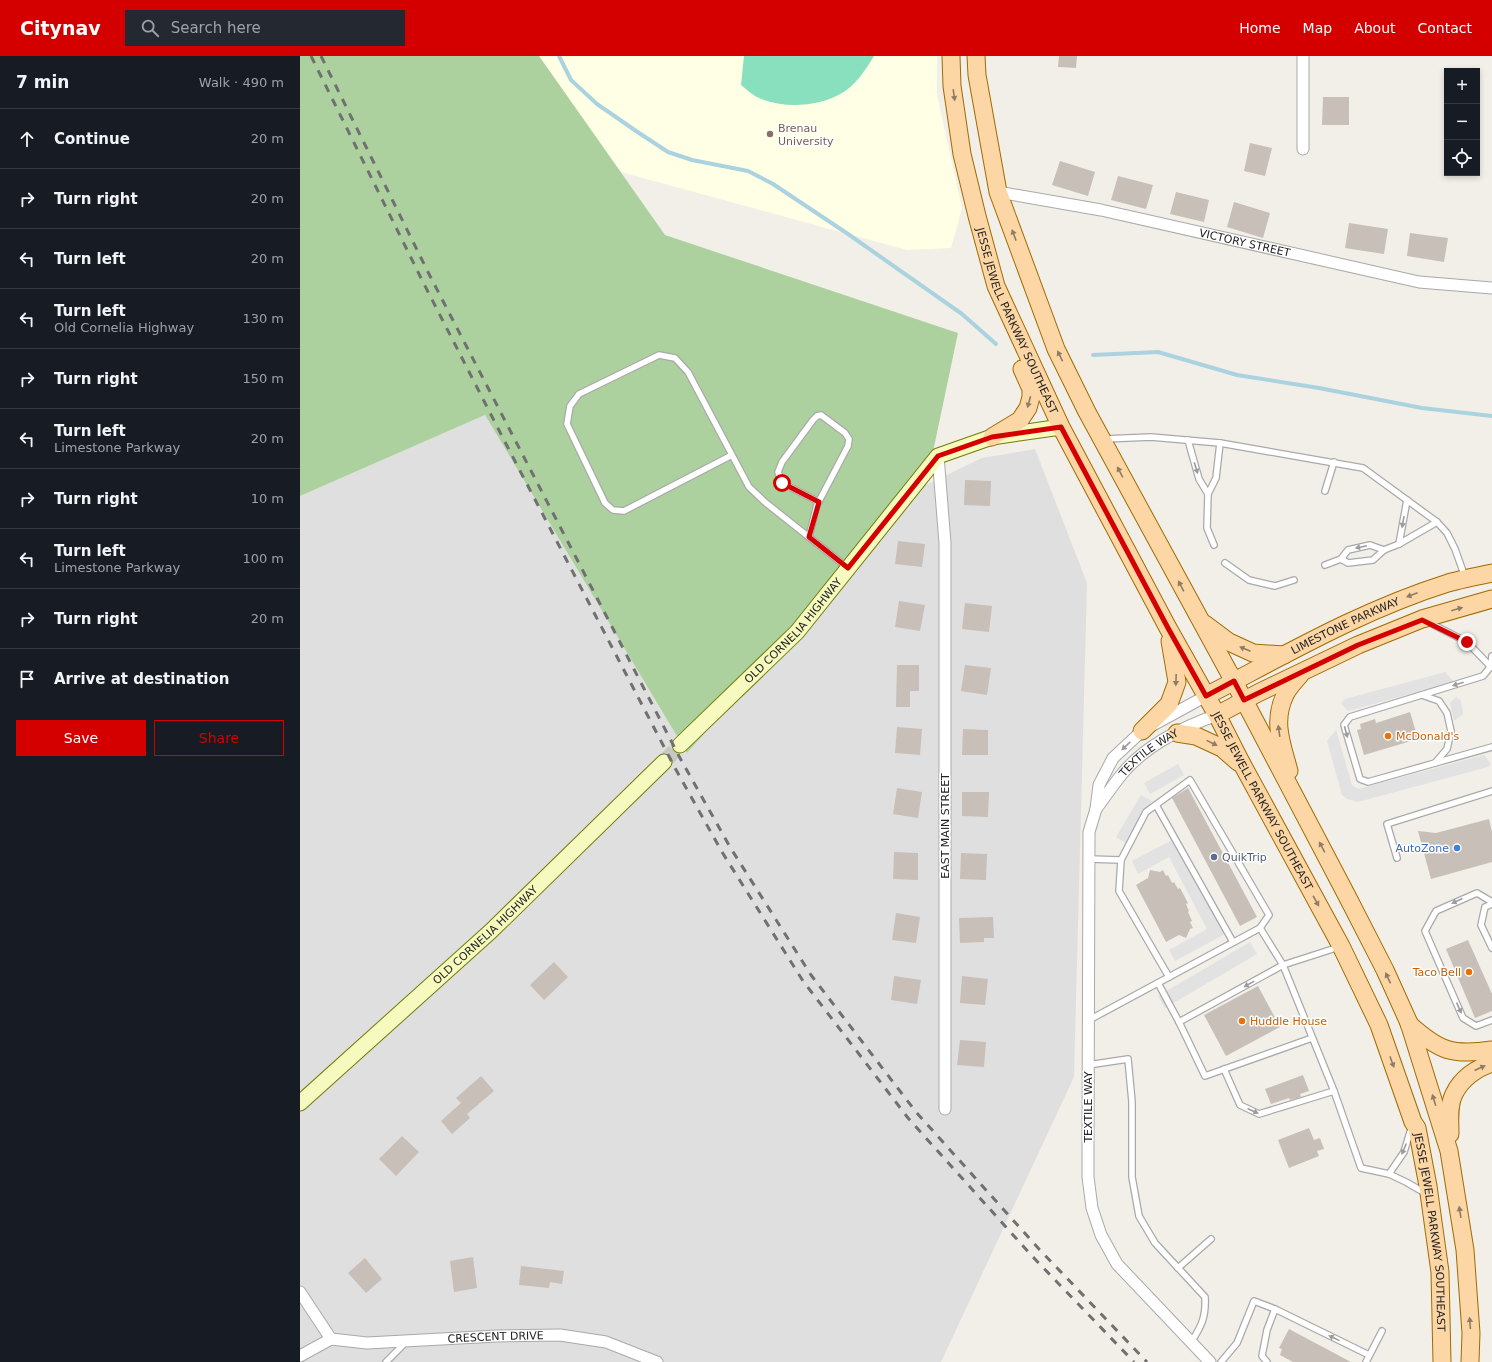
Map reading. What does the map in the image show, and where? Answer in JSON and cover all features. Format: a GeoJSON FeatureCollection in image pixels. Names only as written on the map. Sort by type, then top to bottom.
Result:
{"type":"FeatureCollection","features":[{"type":"Feature","properties":{"kind":"main road","name":"JESSE JEWELL PARKWAY SOUTHEAST"},"geometry":{"type":"LineString","coordinates":[[951,56],[952,86],[962,154],[996,286],[1013,325],[1061,427],[1340,946],[1379,1025],[1417,1128],[1430,1196],[1440,1272],[1440,1359]]}},
{"type":"Feature","properties":{"kind":"main road"},"geometry":{"type":"LineString","coordinates":[[976,56],[977,75],[998,192],[1056,349],[1102,439],[1295,796],[1374,949],[1409,1023],[1449,1151],[1465,1250],[1471,1333],[1470,1362]]}},
{"type":"Feature","properties":{"kind":"main road"},"geometry":{"type":"LineString","coordinates":[[992,437],[1020,420],[1028,408],[1031,397],[1031,389],[1012,346],[1013,325]]}},
{"type":"Feature","properties":{"kind":"main road","name":"LIMESTONE PARKWAY"},"geometry":{"type":"LineString","coordinates":[[1206,696],[1336,628],[1392,603],[1449,583],[1492,573]]}},
{"type":"Feature","properties":{"kind":"main road","name":"LIMESTONE PARKWAY"},"geometry":{"type":"LineString","coordinates":[[1217,715],[1244,700],[1358,645],[1422,620],[1492,599]]}},
{"type":"Feature","properties":{"kind":"main road"},"geometry":{"type":"LineString","coordinates":[[1200,620],[1229,642],[1253,653],[1284,655]]}},
{"type":"Feature","properties":{"kind":"main road"},"geometry":{"type":"LineString","coordinates":[[1142,731],[1169,704],[1177,682],[1168,628]]}},
{"type":"Feature","properties":{"kind":"main road"},"geometry":{"type":"LineString","coordinates":[[1295,796],[1278,733],[1278,716],[1285,695],[1301,673]]}},
{"type":"Feature","properties":{"kind":"main road"},"geometry":{"type":"LineString","coordinates":[[1177,733],[1196,736],[1208,741],[1222,748],[1242,764]]}},
{"type":"Feature","properties":{"kind":"main road"},"geometry":{"type":"LineString","coordinates":[[1409,1023],[1424,1037],[1452,1052],[1465,1053],[1492,1050]]}},
{"type":"Feature","properties":{"kind":"main road"},"geometry":{"type":"LineString","coordinates":[[1449,1151],[1450,1111],[1454,1094],[1462,1083],[1475,1070],[1492,1063]]}},
{"type":"Feature","properties":{"kind":"street"},"geometry":{"type":"LineString","coordinates":[[1303,56],[1303,149]]}},
{"type":"Feature","properties":{"kind":"street","name":"VICTORY STREET"},"geometry":{"type":"LineString","coordinates":[[998,192],[1101,210],[1419,282],[1492,288]]}},
{"type":"Feature","properties":{"kind":"street"},"geometry":{"type":"LineString","coordinates":[[938,456],[992,437],[1061,427]]}},
{"type":"Feature","properties":{"kind":"street","name":"EAST MAIN STREET"},"geometry":{"type":"LineString","coordinates":[[938,456],[945,543],[945,1109]]}},
{"type":"Feature","properties":{"kind":"street","name":"OLD CORNELIA HIGHWAY"},"geometry":{"type":"LineString","coordinates":[[680,745],[797,632],[938,456]]}},
{"type":"Feature","properties":{"kind":"street","name":"TEXTILE WAY"},"geometry":{"type":"LineString","coordinates":[[1206,696],[1142,731],[1113,758],[1099,785],[1096,810],[1090,832],[1089,859],[1088,1177],[1092,1208],[1101,1235],[1117,1264],[1210,1362]]}},
{"type":"Feature","properties":{"kind":"street","name":"TEXTILE WAY"},"geometry":{"type":"LineString","coordinates":[[1096,810],[1123,773],[1153,745],[1201,721],[1217,715]]}},
{"type":"Feature","properties":{"kind":"street","name":"OLD CORNELIA HIGHWAY"},"geometry":{"type":"LineString","coordinates":[[300,1103],[491,931],[664,762]]}},
{"type":"Feature","properties":{"kind":"street"},"geometry":{"type":"LineString","coordinates":[[300,1292],[330,1339],[300,1356]]}},
{"type":"Feature","properties":{"kind":"street","name":"CRESCENT DRIVE"},"geometry":{"type":"LineString","coordinates":[[330,1339],[367,1343],[497,1336],[560,1335],[606,1342],[657,1362]]}},
{"type":"Feature","properties":{"kind":"lane"},"geometry":{"type":"LineString","coordinates":[[732,455],[624,511],[613,510],[605,503],[567,424],[570,406],[579,394],[659,355],[675,358],[688,372],[732,455],[749,488],[848,568]]}},
{"type":"Feature","properties":{"kind":"lane"},"geometry":{"type":"LineString","coordinates":[[809,537],[819,502],[848,446],[849,439],[845,433],[821,415],[817,416],[813,420],[782,462],[778,472],[782,483],[819,502]]}},
{"type":"Feature","properties":{"kind":"lane"},"geometry":{"type":"LineString","coordinates":[[1102,439],[1151,437],[1220,442],[1363,468],[1437,522],[1447,533],[1453,544],[1466,579]]}},
{"type":"Feature","properties":{"kind":"lane"},"geometry":{"type":"LineString","coordinates":[[1188,440],[1199,479],[1208,494]]}},
{"type":"Feature","properties":{"kind":"lane"},"geometry":{"type":"LineString","coordinates":[[1214,545],[1207,528],[1208,494],[1216,478],[1220,442]]}},
{"type":"Feature","properties":{"kind":"lane"},"geometry":{"type":"LineString","coordinates":[[1325,491],[1334,462]]}},
{"type":"Feature","properties":{"kind":"lane"},"geometry":{"type":"LineString","coordinates":[[1399,544],[1407,500]]}},
{"type":"Feature","properties":{"kind":"lane"},"geometry":{"type":"LineString","coordinates":[[1341,559],[1348,563],[1373,560],[1384,550],[1399,544],[1437,522]]}},
{"type":"Feature","properties":{"kind":"lane"},"geometry":{"type":"LineString","coordinates":[[1325,565],[1341,559],[1348,550],[1370,545],[1384,550]]}},
{"type":"Feature","properties":{"kind":"lane"},"geometry":{"type":"LineString","coordinates":[[1224,563],[1249,580],[1275,586],[1294,580]]}},
{"type":"Feature","properties":{"kind":"lane"},"geometry":{"type":"LineString","coordinates":[[1422,620],[1467,642],[1491,667]]}},
{"type":"Feature","properties":{"kind":"lane"},"geometry":{"type":"LineString","coordinates":[[1492,656],[1491,667],[1483,676],[1350,717],[1344,726],[1360,779],[1368,782],[1492,747]]}},
{"type":"Feature","properties":{"kind":"lane"},"geometry":{"type":"LineString","coordinates":[[1422,695],[1439,701],[1447,713],[1451,731],[1447,749],[1435,763]]}},
{"type":"Feature","properties":{"kind":"lane"},"geometry":{"type":"LineString","coordinates":[[1088,1020],[1158,982],[1169,977],[1260,928],[1269,915],[1190,780],[1146,812],[1121,860],[1119,891],[1169,977]]}},
{"type":"Feature","properties":{"kind":"lane"},"geometry":{"type":"LineString","coordinates":[[1397,858],[1387,824],[1492,791]]}},
{"type":"Feature","properties":{"kind":"lane"},"geometry":{"type":"LineString","coordinates":[[1156,805],[1233,942]]}},
{"type":"Feature","properties":{"kind":"lane"},"geometry":{"type":"LineString","coordinates":[[1089,859],[1121,860]]}},
{"type":"Feature","properties":{"kind":"lane"},"geometry":{"type":"LineString","coordinates":[[1492,948],[1481,925],[1485,907],[1492,903],[1477,892],[1436,911],[1425,932],[1463,1018],[1476,1026],[1492,1020]]}},
{"type":"Feature","properties":{"kind":"lane"},"geometry":{"type":"LineString","coordinates":[[1260,928],[1283,965],[1334,1091],[1361,1168],[1389,1174],[1430,1196]]}},
{"type":"Feature","properties":{"kind":"lane"},"geometry":{"type":"LineString","coordinates":[[1179,1022],[1283,965],[1340,946]]}},
{"type":"Feature","properties":{"kind":"lane"},"geometry":{"type":"LineString","coordinates":[[1158,982],[1179,1022],[1204,1076],[1312,1038]]}},
{"type":"Feature","properties":{"kind":"lane"},"geometry":{"type":"LineString","coordinates":[[1088,1065],[1128,1059],[1132,1102],[1132,1177],[1139,1216],[1155,1243],[1205,1298],[1206,1313],[1191,1342]]}},
{"type":"Feature","properties":{"kind":"lane"},"geometry":{"type":"LineString","coordinates":[[1224,1070],[1240,1105],[1259,1114],[1334,1091]]}},
{"type":"Feature","properties":{"kind":"lane"},"geometry":{"type":"LineString","coordinates":[[1389,1174],[1404,1152],[1414,1122]]}},
{"type":"Feature","properties":{"kind":"lane"},"geometry":{"type":"LineString","coordinates":[[1178,1268],[1211,1239]]}},
{"type":"Feature","properties":{"kind":"lane"},"geometry":{"type":"LineString","coordinates":[[1221,1362],[1237,1343],[1254,1301],[1275,1309],[1369,1355]]}},
{"type":"Feature","properties":{"kind":"lane"},"geometry":{"type":"LineString","coordinates":[[1267,1362],[1262,1356],[1267,1330],[1275,1309]]}},
{"type":"Feature","properties":{"kind":"lane"},"geometry":{"type":"LineString","coordinates":[[1366,1362],[1382,1331]]}},
{"type":"Feature","properties":{"kind":"lane"},"geometry":{"type":"LineString","coordinates":[[386,1362],[408,1341]]}},
{"type":"Feature","properties":{"kind":"shaded area","name":"Brenau University"},"geometry":{"type":"Polygon","coordinates":[[[539,56],[937,56],[937,95],[962,208],[951,248],[907,250],[621,172],[539,56]]]}},
{"type":"Feature","properties":{"kind":"shaded area"},"geometry":{"type":"Polygon","coordinates":[[[485,415],[687,753],[926,485],[982,458],[1035,449],[1087,583],[1074,1077],[941,1362],[300,1362],[300,496],[485,415]]]}},
{"type":"Feature","properties":{"kind":"shaded area"},"geometry":{"type":"Polygon","coordinates":[[[1445,672],[1454,682],[1348,711],[1341,703],[1345,699],[1445,672]]]}},
{"type":"Feature","properties":{"kind":"shaded area"},"geometry":{"type":"Polygon","coordinates":[[[1456,697],[1461,701],[1463,714],[1454,721],[1450,703],[1456,697]]]}},
{"type":"Feature","properties":{"kind":"shaded area"},"geometry":{"type":"Polygon","coordinates":[[[1336,730],[1352,785],[1358,789],[1484,755],[1491,764],[1488,767],[1358,802],[1347,799],[1342,795],[1327,741],[1336,730]]]}},
{"type":"Feature","properties":{"kind":"shaded area"},"geometry":{"type":"Polygon","coordinates":[[[1178,764],[1184,775],[1150,794],[1144,783],[1178,764]]]}},
{"type":"Feature","properties":{"kind":"shaded area"},"geometry":{"type":"Polygon","coordinates":[[[1141,795],[1152,801],[1127,844],[1116,837],[1141,795]]]}},
{"type":"Feature","properties":{"kind":"shaded area"},"geometry":{"type":"Polygon","coordinates":[[[1174,839],[1225,934],[1175,961],[1169,950],[1207,929],[1169,857],[1138,874],[1132,861],[1174,839]]]}},
{"type":"Feature","properties":{"kind":"shaded area"},"geometry":{"type":"Polygon","coordinates":[[[1250,942],[1257,954],[1165,1008],[1158,996],[1250,942]]]}},
{"type":"Feature","properties":{"kind":"green space"},"geometry":{"type":"Polygon","coordinates":[[[300,56],[539,56],[665,235],[958,333],[926,485],[687,753],[485,415],[300,496],[300,56]]]}},
{"type":"Feature","properties":{"kind":"green space"},"geometry":{"type":"Polygon","coordinates":[[[744,56],[874,56],[856,81],[842,93],[833,98],[812,104],[790,105],[769,102],[759,98],[741,85],[744,56]]]}},
{"type":"Feature","properties":{"kind":"building"},"geometry":{"type":"Polygon","coordinates":[[[1059,56],[1077,56],[1076,68],[1058,67],[1059,56]]]}},
{"type":"Feature","properties":{"kind":"building"},"geometry":{"type":"Polygon","coordinates":[[[1323,97],[1349,97],[1349,125],[1322,125],[1323,97]]]}},
{"type":"Feature","properties":{"kind":"building"},"geometry":{"type":"Polygon","coordinates":[[[1250,143],[1272,148],[1265,176],[1244,171],[1250,143]]]}},
{"type":"Feature","properties":{"kind":"building"},"geometry":{"type":"Polygon","coordinates":[[[1060,161],[1095,172],[1088,196],[1052,185],[1060,161]]]}},
{"type":"Feature","properties":{"kind":"building"},"geometry":{"type":"Polygon","coordinates":[[[1118,176],[1153,185],[1146,209],[1111,200],[1118,176]]]}},
{"type":"Feature","properties":{"kind":"building"},"geometry":{"type":"Polygon","coordinates":[[[1176,192],[1209,200],[1204,222],[1170,214],[1176,192]]]}},
{"type":"Feature","properties":{"kind":"building"},"geometry":{"type":"Polygon","coordinates":[[[1234,202],[1270,213],[1263,238],[1227,227],[1234,202]]]}},
{"type":"Feature","properties":{"kind":"building"},"geometry":{"type":"Polygon","coordinates":[[[1349,223],[1388,229],[1384,254],[1345,248],[1349,223]]]}},
{"type":"Feature","properties":{"kind":"building"},"geometry":{"type":"Polygon","coordinates":[[[1410,233],[1448,238],[1444,262],[1407,256],[1410,233]]]}},
{"type":"Feature","properties":{"kind":"building"},"geometry":{"type":"Polygon","coordinates":[[[965,480],[991,481],[990,506],[964,505],[965,480]]]}},
{"type":"Feature","properties":{"kind":"building"},"geometry":{"type":"Polygon","coordinates":[[[898,541],[925,544],[922,567],[895,564],[898,541]]]}},
{"type":"Feature","properties":{"kind":"building"},"geometry":{"type":"Polygon","coordinates":[[[899,601],[925,605],[920,631],[895,627],[899,601]]]}},
{"type":"Feature","properties":{"kind":"building"},"geometry":{"type":"Polygon","coordinates":[[[965,603],[992,606],[989,632],[962,629],[965,603]]]}},
{"type":"Feature","properties":{"kind":"building"},"geometry":{"type":"Polygon","coordinates":[[[897,665],[919,665],[919,691],[910,691],[910,707],[896,707],[897,665]]]}},
{"type":"Feature","properties":{"kind":"building"},"geometry":{"type":"Polygon","coordinates":[[[965,665],[991,668],[987,695],[961,691],[965,665]]]}},
{"type":"Feature","properties":{"kind":"building","name":"McDonald's"},"geometry":{"type":"Polygon","coordinates":[[[1410,712],[1418,739],[1364,755],[1357,730],[1361,729],[1360,724],[1375,719],[1376,723],[1410,712]]]}},
{"type":"Feature","properties":{"kind":"building"},"geometry":{"type":"Polygon","coordinates":[[[897,727],[922,729],[920,755],[895,753],[897,727]]]}},
{"type":"Feature","properties":{"kind":"building"},"geometry":{"type":"Polygon","coordinates":[[[963,729],[988,730],[988,755],[962,755],[963,729]]]}},
{"type":"Feature","properties":{"kind":"building"},"geometry":{"type":"Polygon","coordinates":[[[897,788],[922,792],[918,818],[893,814],[897,788]]]}},
{"type":"Feature","properties":{"kind":"building","name":"QuikTrip"},"geometry":{"type":"Polygon","coordinates":[[[1188,788],[1257,917],[1240,926],[1172,798],[1188,788]]]}},
{"type":"Feature","properties":{"kind":"building"},"geometry":{"type":"Polygon","coordinates":[[[962,792],[989,792],[988,817],[962,816],[962,792]]]}},
{"type":"Feature","properties":{"kind":"building","name":"AutoZone"},"geometry":{"type":"Polygon","coordinates":[[[1489,819],[1492,832],[1492,862],[1431,879],[1418,831],[1436,833],[1489,819]]]}},
{"type":"Feature","properties":{"kind":"building"},"geometry":{"type":"Polygon","coordinates":[[[894,852],[918,853],[918,880],[893,879],[894,852]]]}},
{"type":"Feature","properties":{"kind":"building"},"geometry":{"type":"Polygon","coordinates":[[[961,853],[987,854],[986,880],[960,879],[961,853]]]}},
{"type":"Feature","properties":{"kind":"building"},"geometry":{"type":"Polygon","coordinates":[[[1150,870],[1160,872],[1163,870],[1166,876],[1168,875],[1172,883],[1174,882],[1178,889],[1180,888],[1188,903],[1186,904],[1193,928],[1190,929],[1186,938],[1179,935],[1166,942],[1136,885],[1148,878],[1150,870]]]}},
{"type":"Feature","properties":{"kind":"building"},"geometry":{"type":"Polygon","coordinates":[[[896,913],[920,917],[916,943],[892,940],[896,913]]]}},
{"type":"Feature","properties":{"kind":"building"},"geometry":{"type":"Polygon","coordinates":[[[993,917],[994,938],[984,938],[984,942],[960,943],[959,918],[993,917]]]}},
{"type":"Feature","properties":{"kind":"building","name":"Taco Bell"},"geometry":{"type":"Polygon","coordinates":[[[1468,940],[1492,994],[1492,1011],[1475,1018],[1446,949],[1468,940]]]}},
{"type":"Feature","properties":{"kind":"building"},"geometry":{"type":"Polygon","coordinates":[[[554,962],[568,977],[544,1000],[530,985],[554,962]]]}},
{"type":"Feature","properties":{"kind":"building"},"geometry":{"type":"Polygon","coordinates":[[[894,976],[921,980],[917,1004],[891,1000],[894,976]]]}},
{"type":"Feature","properties":{"kind":"building"},"geometry":{"type":"Polygon","coordinates":[[[962,976],[988,979],[985,1005],[960,1003],[962,976]]]}},
{"type":"Feature","properties":{"kind":"building","name":"Huddle House"},"geometry":{"type":"Polygon","coordinates":[[[1258,986],[1280,1027],[1226,1056],[1204,1015],[1258,986]]]}},
{"type":"Feature","properties":{"kind":"building"},"geometry":{"type":"Polygon","coordinates":[[[960,1040],[986,1042],[984,1067],[957,1065],[960,1040]]]}},
{"type":"Feature","properties":{"kind":"building"},"geometry":{"type":"Polygon","coordinates":[[[1303,1075],[1309,1091],[1300,1094],[1301,1097],[1290,1100],[1289,1098],[1271,1104],[1265,1089],[1303,1075]]]}},
{"type":"Feature","properties":{"kind":"building"},"geometry":{"type":"Polygon","coordinates":[[[481,1076],[494,1091],[467,1114],[470,1118],[452,1134],[441,1121],[461,1103],[456,1098],[481,1076]]]}},
{"type":"Feature","properties":{"kind":"building"},"geometry":{"type":"Polygon","coordinates":[[[1309,1128],[1314,1140],[1320,1138],[1324,1149],[1317,1151],[1319,1156],[1289,1168],[1278,1140],[1309,1128]]]}},
{"type":"Feature","properties":{"kind":"building"},"geometry":{"type":"Polygon","coordinates":[[[402,1136],[419,1152],[396,1176],[379,1159],[402,1136]]]}},
{"type":"Feature","properties":{"kind":"building"},"geometry":{"type":"Polygon","coordinates":[[[473,1257],[477,1288],[454,1292],[450,1261],[473,1257]]]}},
{"type":"Feature","properties":{"kind":"building"},"geometry":{"type":"Polygon","coordinates":[[[365,1258],[382,1279],[366,1293],[348,1273],[365,1258]]]}},
{"type":"Feature","properties":{"kind":"building"},"geometry":{"type":"Polygon","coordinates":[[[521,1266],[564,1271],[562,1284],[550,1282],[549,1288],[519,1285],[521,1266]]]}},
{"type":"Feature","properties":{"kind":"building"},"geometry":{"type":"Polygon","coordinates":[[[1289,1329],[1351,1362],[1293,1362],[1280,1355],[1282,1349],[1279,1348],[1289,1329]]]}},
{"type":"Feature","properties":{"kind":"waterway"},"geometry":{"type":"LineString","coordinates":[[559,56],[571,80],[597,104],[639,133],[668,152],[692,160],[748,171],[773,184],[848,234],[962,314],[996,344]]}},
{"type":"Feature","properties":{"kind":"waterway"},"geometry":{"type":"LineString","coordinates":[[1093,355],[1158,352],[1237,375],[1319,388],[1422,408],[1492,416]]}},
{"type":"Feature","properties":{"kind":"tunnel"},"geometry":{"type":"LineString","coordinates":[[664,762],[680,745]]}},
{"type":"Feature","properties":{"kind":"railway"},"geometry":{"type":"LineString","coordinates":[[311,56],[422,280],[675,768],[722,852],[803,981],[908,1118],[1032,1256],[1134,1362]]}},
{"type":"Feature","properties":{"kind":"railway"},"geometry":{"type":"LineString","coordinates":[[321,56],[430,276],[680,758],[730,847],[811,975],[916,1112],[1039,1249],[1147,1362]]}},
{"type":"Feature","properties":{"kind":"place","name":"Brenau University"},"geometry":{"type":"Point","coordinates":[770,134]}},
{"type":"Feature","properties":{"kind":"place","name":"McDonald's"},"geometry":{"type":"Point","coordinates":[1388,736]}},
{"type":"Feature","properties":{"kind":"place","name":"AutoZone"},"geometry":{"type":"Point","coordinates":[1457,848]}},
{"type":"Feature","properties":{"kind":"place","name":"QuikTrip"},"geometry":{"type":"Point","coordinates":[1214,857]}},
{"type":"Feature","properties":{"kind":"place","name":"Taco Bell"},"geometry":{"type":"Point","coordinates":[1469,972]}},
{"type":"Feature","properties":{"kind":"place","name":"Huddle House"},"geometry":{"type":"Point","coordinates":[1242,1021]}},
{"type":"Feature","properties":{"kind":"route"},"geometry":{"type":"LineString","coordinates":[[782,483],[819,502],[809,537],[848,568],[938,456],[992,437],[1061,427],[1103,508],[1206,696],[1234,681],[1244,700],[1358,645],[1398,628],[1422,620],[1450,632],[1467,642]]}}]}
